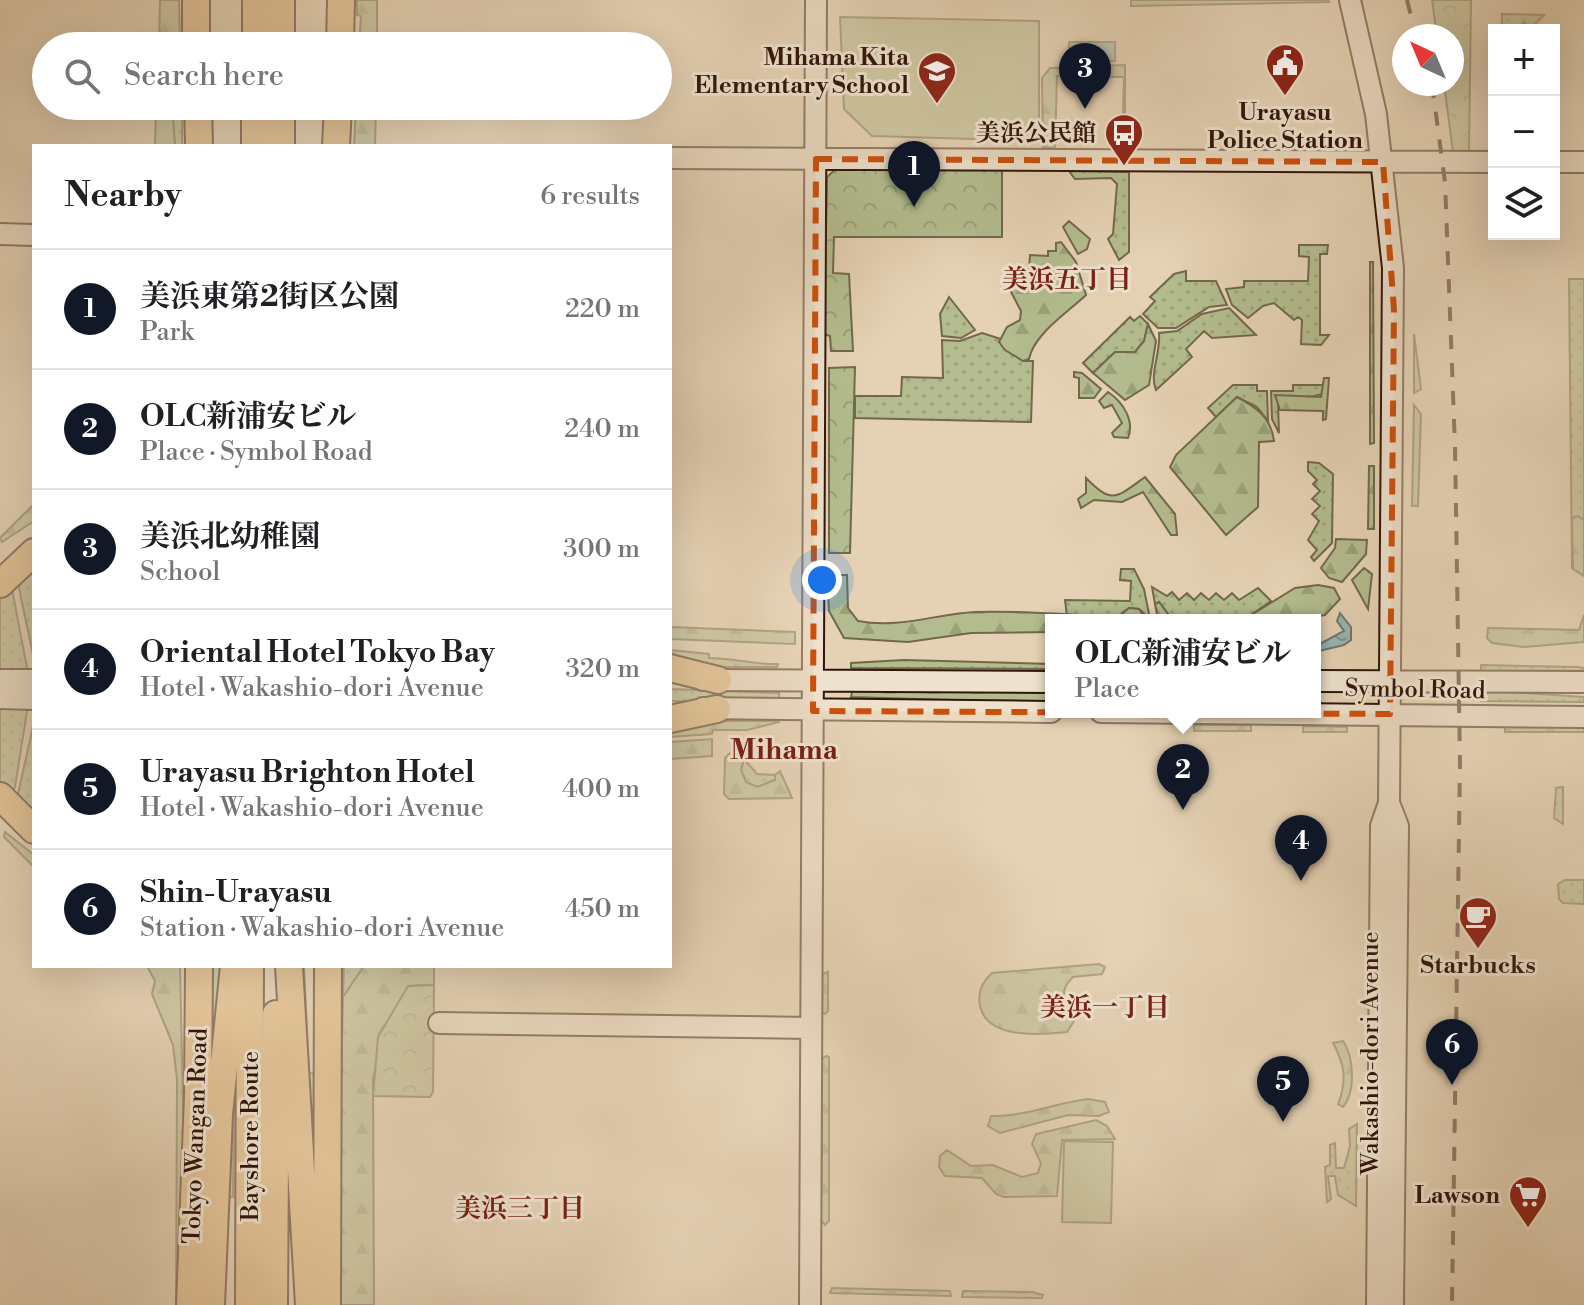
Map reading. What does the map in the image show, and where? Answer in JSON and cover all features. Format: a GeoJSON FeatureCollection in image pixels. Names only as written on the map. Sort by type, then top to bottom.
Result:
{"type":"FeatureCollection","features":[{"type":"Feature","properties":{"kind":"highway"},"geometry":{"type":"LineString","coordinates":[[196,0],[196,32]]}},
{"type":"Feature","properties":{"kind":"highway"},"geometry":{"type":"LineString","coordinates":[[256,0],[256,32]]}},
{"type":"Feature","properties":{"kind":"highway"},"geometry":{"type":"LineString","coordinates":[[281,0],[281,32]]}},
{"type":"Feature","properties":{"kind":"highway"},"geometry":{"type":"LineString","coordinates":[[340,32],[341,0]]}},
{"type":"Feature","properties":{"kind":"highway"},"geometry":{"type":"LineString","coordinates":[[198,120],[199,144]]}},
{"type":"Feature","properties":{"kind":"highway"},"geometry":{"type":"LineString","coordinates":[[255,120],[255,144]]}},
{"type":"Feature","properties":{"kind":"highway"},"geometry":{"type":"LineString","coordinates":[[281,120],[281,144]]}},
{"type":"Feature","properties":{"kind":"highway"},"geometry":{"type":"LineString","coordinates":[[336,144],[337,120]]}},
{"type":"Feature","properties":{"kind":"highway"},"geometry":{"type":"LineString","coordinates":[[0,584],[32,554]]}},
{"type":"Feature","properties":{"kind":"highway"},"geometry":{"type":"LineString","coordinates":[[672,668],[718,680]]}},
{"type":"Feature","properties":{"kind":"highway"},"geometry":{"type":"LineString","coordinates":[[672,719],[717,709]]}},
{"type":"Feature","properties":{"kind":"highway"},"geometry":{"type":"LineString","coordinates":[[0,796],[32,828]]}},
{"type":"Feature","properties":{"kind":"highway"},"geometry":{"type":"LineString","coordinates":[[188,968],[198,1004]]}},
{"type":"Feature","properties":{"kind":"highway","name":"Tokyo Wangan Road"},"geometry":{"type":"LineString","coordinates":[[190,1305],[199,968]]}},
{"type":"Feature","properties":{"kind":"highway"},"geometry":{"type":"LineString","coordinates":[[211,1305],[219,1114],[234,968]]}},
{"type":"Feature","properties":{"kind":"highway","name":"Bayshore Route"},"geometry":{"type":"LineString","coordinates":[[250,968],[262,1175],[274,1305]]}},
{"type":"Feature","properties":{"kind":"highway","name":"Bayshore Route"},"geometry":{"type":"LineString","coordinates":[[249,1305],[262,1175],[276,968]]}},
{"type":"Feature","properties":{"kind":"highway"},"geometry":{"type":"LineString","coordinates":[[289,968],[309,1305]]}},
{"type":"Feature","properties":{"kind":"highway"},"geometry":{"type":"LineString","coordinates":[[327,1305],[328,968]]}},
{"type":"Feature","properties":{"kind":"highway"},"geometry":{"type":"LineString","coordinates":[[327,1009],[335,968]]}},
{"type":"Feature","properties":{"kind":"street"},"geometry":{"type":"LineString","coordinates":[[810,1305],[816,0]]}},
{"type":"Feature","properties":{"kind":"street","name":"Wakashio-dori Avenue"},"geometry":{"type":"LineString","coordinates":[[1350,0],[1368,76],[1383,162],[1394,310],[1389,803],[1381,826],[1377,1305]]}},
{"type":"Feature","properties":{"kind":"street"},"geometry":{"type":"LineString","coordinates":[[672,158],[1488,162]]}},
{"type":"Feature","properties":{"kind":"street"},"geometry":{"type":"LineString","coordinates":[[1560,162],[1584,162]]}},
{"type":"Feature","properties":{"kind":"street"},"geometry":{"type":"LineString","coordinates":[[0,234],[32,235]]}},
{"type":"Feature","properties":{"kind":"street"},"geometry":{"type":"LineString","coordinates":[[672,680],[1045,682]]}},
{"type":"Feature","properties":{"kind":"street","name":"Symbol Road"},"geometry":{"type":"LineString","coordinates":[[1321,681],[1584,682]]}},
{"type":"Feature","properties":{"kind":"street"},"geometry":{"type":"LineString","coordinates":[[672,707],[1045,712]]}},
{"type":"Feature","properties":{"kind":"street","name":"Symbol Road"},"geometry":{"type":"LineString","coordinates":[[1321,714],[1584,717]]}},
{"type":"Feature","properties":{"kind":"street","name":"Wakashio-dori Avenue"},"geometry":{"type":"LineString","coordinates":[[1389,803],[1398,826],[1393,1305]]}},
{"type":"Feature","properties":{"kind":"street"},"geometry":{"type":"LineString","coordinates":[[439,1023],[811,1028]]}},
{"type":"Feature","properties":{"kind":"highlighted area"},"geometry":{"type":"Polygon","coordinates":[[[816,159],[1383,162],[1394,310],[1390,714],[813,711],[816,159]]]}},
{"type":"Feature","properties":{"kind":"green space"},"geometry":{"type":"Polygon","coordinates":[[[160,0],[179,0],[180,32],[159,32],[160,0]]]}},
{"type":"Feature","properties":{"kind":"green space"},"geometry":{"type":"Polygon","coordinates":[[[357,0],[377,0],[377,32],[360,32],[361,16],[357,15],[357,0]]]}},
{"type":"Feature","properties":{"kind":"green space"},"geometry":{"type":"Polygon","coordinates":[[[1131,0],[1328,0],[1329,2],[1131,6],[1131,0]]]}},
{"type":"Feature","properties":{"kind":"green space"},"geometry":{"type":"Polygon","coordinates":[[[1432,0],[1471,0],[1469,152],[1453,152],[1446,96],[1464,96],[1464,24],[1435,24],[1432,0]]]}},
{"type":"Feature","properties":{"kind":"green space"},"geometry":{"type":"Polygon","coordinates":[[[1502,14],[1544,15],[1535,24],[1502,24],[1502,14]]]}},
{"type":"Feature","properties":{"kind":"green space","name":"Mihama Kita Elementary School"},"geometry":{"type":"Polygon","coordinates":[[[840,17],[1039,21],[1039,141],[872,136],[844,109],[840,17]]]}},
{"type":"Feature","properties":{"kind":"green space"},"geometry":{"type":"Polygon","coordinates":[[[1125,65],[1125,148],[1122,151],[1124,77],[1057,76],[1055,148],[1043,147],[1042,78],[1050,68],[1125,65]]]}},
{"type":"Feature","properties":{"kind":"green space"},"geometry":{"type":"Polygon","coordinates":[[[156,120],[173,120],[175,144],[155,144],[156,120]]]}},
{"type":"Feature","properties":{"kind":"green space"},"geometry":{"type":"Polygon","coordinates":[[[173,120],[182,120],[182,144],[175,144],[173,120]]]}},
{"type":"Feature","properties":{"kind":"green space"},"geometry":{"type":"Polygon","coordinates":[[[355,120],[376,120],[375,144],[354,144],[355,120]]]}},
{"type":"Feature","properties":{"kind":"green space"},"geometry":{"type":"Polygon","coordinates":[[[1002,167],[1002,237],[834,237],[833,273],[849,274],[853,351],[831,351],[830,336],[824,334],[827,177],[836,169],[1002,167]]]}},
{"type":"Feature","properties":{"kind":"green space"},"geometry":{"type":"Polygon","coordinates":[[[1069,171],[1129,172],[1129,252],[1119,260],[1108,239],[1113,234],[1117,184],[1111,178],[1075,179],[1069,171]]]}},
{"type":"Feature","properties":{"kind":"green space"},"geometry":{"type":"Polygon","coordinates":[[[1069,221],[1090,239],[1087,249],[1078,254],[1063,227],[1069,221]]]}},
{"type":"Feature","properties":{"kind":"green space"},"geometry":{"type":"Polygon","coordinates":[[[1061,242],[1076,262],[1086,295],[1044,333],[1029,359],[1023,361],[1005,350],[999,342],[1007,327],[1020,320],[1021,311],[1008,286],[1028,287],[1030,255],[1048,256],[1048,251],[1056,251],[1056,243],[1061,242]]]}},
{"type":"Feature","properties":{"kind":"green space"},"geometry":{"type":"Polygon","coordinates":[[[1299,245],[1328,245],[1327,254],[1320,254],[1320,335],[1329,335],[1321,345],[1301,344],[1302,320],[1298,317],[1294,320],[1274,303],[1263,306],[1248,318],[1232,305],[1226,289],[1244,287],[1244,281],[1308,281],[1309,257],[1299,256],[1299,245]]]}},
{"type":"Feature","properties":{"kind":"green space"},"geometry":{"type":"Polygon","coordinates":[[[1370,262],[1373,262],[1374,443],[1370,444],[1370,262]]]}},
{"type":"Feature","properties":{"kind":"green space"},"geometry":{"type":"Polygon","coordinates":[[[1186,271],[1186,281],[1216,281],[1227,305],[1209,307],[1176,328],[1158,328],[1143,314],[1155,301],[1150,297],[1174,274],[1186,271]]]}},
{"type":"Feature","properties":{"kind":"green space"},"geometry":{"type":"Polygon","coordinates":[[[1569,279],[1584,279],[1584,568],[1572,568],[1569,279]]]}},
{"type":"Feature","properties":{"kind":"green space"},"geometry":{"type":"Polygon","coordinates":[[[949,297],[975,330],[961,338],[942,336],[940,314],[949,297]]]}},
{"type":"Feature","properties":{"kind":"green space"},"geometry":{"type":"Polygon","coordinates":[[[1229,308],[1256,335],[1212,338],[1204,331],[1186,349],[1192,357],[1156,390],[1154,377],[1159,333],[1177,331],[1202,314],[1229,308]]]}},
{"type":"Feature","properties":{"kind":"green space"},"geometry":{"type":"Polygon","coordinates":[[[1140,316],[1148,324],[1144,341],[1135,352],[1115,352],[1093,373],[1083,363],[1130,317],[1134,321],[1140,316]]]}},
{"type":"Feature","properties":{"kind":"green space"},"geometry":{"type":"Polygon","coordinates":[[[1148,324],[1156,341],[1149,385],[1125,400],[1093,373],[1115,352],[1135,352],[1144,341],[1148,324]]]}},
{"type":"Feature","properties":{"kind":"green space"},"geometry":{"type":"Polygon","coordinates":[[[982,333],[1001,339],[999,342],[1023,361],[1033,361],[1031,422],[855,418],[855,396],[901,396],[902,377],[943,378],[942,340],[960,341],[982,333]]]}},
{"type":"Feature","properties":{"kind":"green space"},"geometry":{"type":"Polygon","coordinates":[[[1414,334],[1421,389],[1414,393],[1414,334]]]}},
{"type":"Feature","properties":{"kind":"green space"},"geometry":{"type":"Polygon","coordinates":[[[855,367],[850,553],[829,553],[829,368],[855,367]]]}},
{"type":"Feature","properties":{"kind":"green space"},"geometry":{"type":"Polygon","coordinates":[[[1074,372],[1082,373],[1101,389],[1094,398],[1079,398],[1079,378],[1074,377],[1074,372]]]}},
{"type":"Feature","properties":{"kind":"green space"},"geometry":{"type":"Polygon","coordinates":[[[1324,378],[1329,378],[1326,419],[1323,420],[1323,411],[1280,410],[1275,395],[1321,397],[1324,378]]]}},
{"type":"Feature","properties":{"kind":"green space"},"geometry":{"type":"Polygon","coordinates":[[[1233,385],[1257,385],[1257,391],[1267,391],[1268,421],[1257,407],[1237,397],[1216,417],[1208,408],[1233,385]]]}},
{"type":"Feature","properties":{"kind":"green space"},"geometry":{"type":"Polygon","coordinates":[[[1293,385],[1324,385],[1323,394],[1278,404],[1279,433],[1272,419],[1271,391],[1293,391],[1293,385]]]}},
{"type":"Feature","properties":{"kind":"green space"},"geometry":{"type":"Polygon","coordinates":[[[1108,392],[1126,412],[1130,425],[1128,438],[1114,437],[1112,433],[1122,423],[1112,405],[1104,408],[1099,401],[1108,392]]]}},
{"type":"Feature","properties":{"kind":"green space"},"geometry":{"type":"Polygon","coordinates":[[[1237,397],[1262,414],[1270,425],[1274,441],[1259,442],[1258,507],[1226,535],[1170,467],[1176,455],[1237,397]]]}},
{"type":"Feature","properties":{"kind":"green space"},"geometry":{"type":"Polygon","coordinates":[[[1414,405],[1421,414],[1418,506],[1412,506],[1414,405]]]}},
{"type":"Feature","properties":{"kind":"green space"},"geometry":{"type":"Polygon","coordinates":[[[1308,462],[1319,463],[1333,474],[1332,543],[1314,561],[1311,557],[1317,550],[1308,540],[1319,521],[1312,514],[1320,506],[1312,499],[1320,491],[1313,484],[1317,480],[1308,471],[1308,462]]]}},
{"type":"Feature","properties":{"kind":"green space"},"geometry":{"type":"Polygon","coordinates":[[[1369,466],[1374,466],[1374,529],[1368,529],[1369,466]]]}},
{"type":"Feature","properties":{"kind":"green space"},"geometry":{"type":"Polygon","coordinates":[[[1145,477],[1175,514],[1177,535],[1171,535],[1143,492],[1122,502],[1094,500],[1081,508],[1078,499],[1086,493],[1086,478],[1102,492],[1114,496],[1145,477]]]}},
{"type":"Feature","properties":{"kind":"green space"},"geometry":{"type":"Polygon","coordinates":[[[32,506],[32,522],[2,542],[0,538],[32,506]]]}},
{"type":"Feature","properties":{"kind":"green space"},"geometry":{"type":"Polygon","coordinates":[[[1578,516],[1584,520],[1584,576],[1573,569],[1572,518],[1578,516]]]}},
{"type":"Feature","properties":{"kind":"green space"},"geometry":{"type":"Polygon","coordinates":[[[1336,539],[1367,540],[1366,554],[1342,582],[1329,578],[1321,568],[1335,548],[1336,539]]]}},
{"type":"Feature","properties":{"kind":"green space"},"geometry":{"type":"Polygon","coordinates":[[[32,560],[32,650],[17,579],[32,560]]]}},
{"type":"Feature","properties":{"kind":"green space"},"geometry":{"type":"Polygon","coordinates":[[[1364,568],[1372,574],[1368,609],[1352,580],[1364,568]]]}},
{"type":"Feature","properties":{"kind":"green space"},"geometry":{"type":"Polygon","coordinates":[[[1121,569],[1134,569],[1144,589],[1149,614],[1129,608],[1122,614],[1067,614],[1065,600],[1130,601],[1131,581],[1120,580],[1121,569]]]}},
{"type":"Feature","properties":{"kind":"green space"},"geometry":{"type":"Polygon","coordinates":[[[827,575],[847,575],[848,608],[858,621],[902,622],[975,612],[1065,614],[1045,614],[1045,632],[971,633],[908,642],[844,638],[829,611],[827,575]]]}},
{"type":"Feature","properties":{"kind":"green space"},"geometry":{"type":"Polygon","coordinates":[[[1318,585],[1334,588],[1340,599],[1325,615],[1253,614],[1295,588],[1318,585]]]}},
{"type":"Feature","properties":{"kind":"green space"},"geometry":{"type":"Polygon","coordinates":[[[1152,587],[1167,596],[1172,592],[1179,600],[1187,593],[1194,600],[1201,593],[1209,600],[1216,593],[1224,600],[1232,593],[1239,600],[1258,588],[1271,601],[1252,614],[1168,614],[1159,602],[1155,604],[1152,587]]]}},
{"type":"Feature","properties":{"kind":"green space"},"geometry":{"type":"Polygon","coordinates":[[[12,589],[28,673],[0,672],[0,591],[12,589]]]}},
{"type":"Feature","properties":{"kind":"green space"},"geometry":{"type":"Polygon","coordinates":[[[1159,602],[1168,614],[1157,614],[1155,604],[1159,602]]]}},
{"type":"Feature","properties":{"kind":"green space"},"geometry":{"type":"Polygon","coordinates":[[[1129,608],[1139,609],[1142,614],[1122,614],[1129,608]]]}},
{"type":"Feature","properties":{"kind":"green space"},"geometry":{"type":"Polygon","coordinates":[[[1584,615],[1584,642],[1523,647],[1492,643],[1487,638],[1488,628],[1579,630],[1584,615]]]}},
{"type":"Feature","properties":{"kind":"green space"},"geometry":{"type":"Polygon","coordinates":[[[672,627],[795,632],[795,644],[672,639],[672,627]]]}},
{"type":"Feature","properties":{"kind":"green space"},"geometry":{"type":"Polygon","coordinates":[[[672,650],[709,654],[709,658],[778,664],[777,667],[714,667],[672,661],[672,650]]]}},
{"type":"Feature","properties":{"kind":"green space"},"geometry":{"type":"Polygon","coordinates":[[[904,660],[1045,664],[1045,669],[851,668],[851,663],[904,660]]]}},
{"type":"Feature","properties":{"kind":"green space"},"geometry":{"type":"Polygon","coordinates":[[[1481,665],[1578,667],[1584,668],[1584,673],[1481,672],[1481,665]]]}},
{"type":"Feature","properties":{"kind":"green space"},"geometry":{"type":"Polygon","coordinates":[[[853,688],[1045,690],[1045,703],[851,697],[853,688]]]}},
{"type":"Feature","properties":{"kind":"green space"},"geometry":{"type":"Polygon","coordinates":[[[672,689],[779,693],[779,702],[672,701],[672,689]]]}},
{"type":"Feature","properties":{"kind":"green space"},"geometry":{"type":"Polygon","coordinates":[[[1480,690],[1584,697],[1584,702],[1481,701],[1480,690]]]}},
{"type":"Feature","properties":{"kind":"green space"},"geometry":{"type":"Polygon","coordinates":[[[0,705],[28,705],[15,787],[8,797],[0,789],[0,705]]]}},
{"type":"Feature","properties":{"kind":"green space"},"geometry":{"type":"Polygon","coordinates":[[[711,721],[779,722],[747,730],[713,730],[712,734],[672,737],[672,725],[711,721]]]}},
{"type":"Feature","properties":{"kind":"green space"},"geometry":{"type":"Polygon","coordinates":[[[1194,725],[1251,725],[1251,731],[1194,731],[1194,725]]]}},
{"type":"Feature","properties":{"kind":"green space"},"geometry":{"type":"Polygon","coordinates":[[[1303,726],[1347,727],[1347,732],[1303,732],[1303,726]]]}},
{"type":"Feature","properties":{"kind":"green space"},"geometry":{"type":"Polygon","coordinates":[[[1505,726],[1584,726],[1584,732],[1505,732],[1505,726]]]}},
{"type":"Feature","properties":{"kind":"green space"},"geometry":{"type":"Polygon","coordinates":[[[32,731],[32,821],[16,803],[32,731]]]}},
{"type":"Feature","properties":{"kind":"green space"},"geometry":{"type":"Polygon","coordinates":[[[712,739],[712,756],[672,759],[672,742],[712,739]]]}},
{"type":"Feature","properties":{"kind":"green space"},"geometry":{"type":"Polygon","coordinates":[[[741,743],[747,747],[741,770],[746,782],[757,787],[775,780],[775,775],[780,771],[792,798],[729,799],[724,794],[725,758],[741,743]]]}},
{"type":"Feature","properties":{"kind":"green space"},"geometry":{"type":"Polygon","coordinates":[[[744,759],[757,774],[775,775],[775,780],[757,787],[746,782],[741,770],[744,759]]]}},
{"type":"Feature","properties":{"kind":"green space"},"geometry":{"type":"Polygon","coordinates":[[[1563,787],[1563,824],[1554,818],[1556,788],[1563,787]]]}},
{"type":"Feature","properties":{"kind":"green space"},"geometry":{"type":"Polygon","coordinates":[[[5,832],[32,853],[32,865],[4,837],[5,832]]]}},
{"type":"Feature","properties":{"kind":"green space"},"geometry":{"type":"Polygon","coordinates":[[[1565,880],[1584,880],[1584,904],[1563,903],[1559,899],[1558,884],[1565,880]]]}},
{"type":"Feature","properties":{"kind":"green space"},"geometry":{"type":"Polygon","coordinates":[[[1099,964],[1105,967],[1102,974],[1073,977],[1065,988],[1064,998],[1074,1021],[1067,1032],[1029,1034],[1003,1030],[985,1017],[980,1006],[981,988],[992,973],[1099,964]]]}},
{"type":"Feature","properties":{"kind":"green space"},"geometry":{"type":"Polygon","coordinates":[[[148,968],[180,968],[185,1197],[182,1305],[176,1305],[177,1080],[173,1045],[152,994],[155,981],[148,968]]]}},
{"type":"Feature","properties":{"kind":"green space"},"geometry":{"type":"Polygon","coordinates":[[[209,968],[228,968],[209,1163],[209,968]]]}},
{"type":"Feature","properties":{"kind":"green space"},"geometry":{"type":"Polygon","coordinates":[[[301,968],[304,968],[309,1073],[320,1074],[321,1305],[317,1305],[311,1260],[301,968]]]}},
{"type":"Feature","properties":{"kind":"green space"},"geometry":{"type":"Polygon","coordinates":[[[344,968],[363,968],[343,997],[344,968]]]}},
{"type":"Feature","properties":{"kind":"green space"},"geometry":{"type":"Polygon","coordinates":[[[363,968],[434,968],[434,985],[408,986],[373,1077],[374,1305],[336,1305],[343,997],[363,968]]]}},
{"type":"Feature","properties":{"kind":"green space"},"geometry":{"type":"Polygon","coordinates":[[[828,972],[828,1011],[825,1014],[822,1012],[822,974],[828,972]]]}},
{"type":"Feature","properties":{"kind":"green space"},"geometry":{"type":"Polygon","coordinates":[[[434,985],[433,1092],[430,1097],[373,1096],[378,1037],[408,986],[434,985]]]}},
{"type":"Feature","properties":{"kind":"green space"},"geometry":{"type":"Polygon","coordinates":[[[1343,1041],[1349,1056],[1352,1084],[1343,1107],[1338,1104],[1344,1081],[1342,1066],[1333,1043],[1343,1041]]]}},
{"type":"Feature","properties":{"kind":"green space"},"geometry":{"type":"Polygon","coordinates":[[[829,1057],[829,1221],[825,1225],[821,1220],[822,1059],[829,1057]]]}},
{"type":"Feature","properties":{"kind":"green space"},"geometry":{"type":"Polygon","coordinates":[[[234,1080],[233,1197],[225,1197],[234,1080]]]}},
{"type":"Feature","properties":{"kind":"green space"},"geometry":{"type":"Polygon","coordinates":[[[1088,1099],[1105,1102],[1109,1112],[1099,1116],[1068,1115],[1000,1133],[988,1126],[991,1116],[1088,1099]]]}},
{"type":"Feature","properties":{"kind":"green space"},"geometry":{"type":"Polygon","coordinates":[[[1096,1120],[1107,1126],[1115,1139],[1062,1140],[1057,1196],[1004,1197],[996,1194],[982,1178],[945,1176],[939,1167],[940,1156],[947,1150],[971,1166],[993,1165],[1022,1177],[1038,1173],[1041,1163],[1032,1144],[1036,1134],[1096,1120]]]}},
{"type":"Feature","properties":{"kind":"green space"},"geometry":{"type":"Polygon","coordinates":[[[1357,1124],[1356,1206],[1338,1195],[1335,1176],[1328,1176],[1331,1199],[1327,1202],[1325,1167],[1330,1165],[1330,1145],[1335,1143],[1336,1168],[1344,1168],[1350,1146],[1349,1129],[1357,1124]]]}},
{"type":"Feature","properties":{"kind":"green space"},"geometry":{"type":"Polygon","coordinates":[[[1064,1141],[1113,1142],[1111,1223],[1062,1222],[1064,1141]]]}},
{"type":"Feature","properties":{"kind":"green space"},"geometry":{"type":"Polygon","coordinates":[[[832,1288],[950,1291],[951,1296],[830,1293],[832,1288]]]}},
{"type":"Feature","properties":{"kind":"green space"},"geometry":{"type":"Polygon","coordinates":[[[963,1291],[1032,1292],[1043,1295],[1042,1298],[962,1297],[963,1291]]]}},
{"type":"Feature","properties":{"kind":"water"},"geometry":{"type":"Polygon","coordinates":[[[1069,42],[1115,42],[1115,61],[1069,61],[1069,42]]]}},
{"type":"Feature","properties":{"kind":"water"},"geometry":{"type":"Polygon","coordinates":[[[1340,613],[1351,627],[1351,640],[1321,651],[1321,643],[1344,631],[1337,621],[1340,613]]]}},
{"type":"Feature","properties":{"kind":"railway"},"geometry":{"type":"LineString","coordinates":[[1407,0],[1413,24]]}},
{"type":"Feature","properties":{"kind":"railway"},"geometry":{"type":"LineString","coordinates":[[1434,96],[1445,182],[1455,446],[1460,764],[1452,1305]]}},
{"type":"Feature","properties":{"kind":"place","name":"Urayasu Police Station"},"geometry":{"type":"Point","coordinates":[1285,97]}},
{"type":"Feature","properties":{"kind":"place","name":"Mihama Kita Elementary School"},"geometry":{"type":"Point","coordinates":[937,105]}},
{"type":"Feature","properties":{"kind":"place","name":"美浜北幼稚園"},"geometry":{"type":"Point","coordinates":[1085,109]}},
{"type":"Feature","properties":{"kind":"place","name":"美浜公民館"},"geometry":{"type":"Point","coordinates":[1124,167]}},
{"type":"Feature","properties":{"kind":"place","name":"美浜東第2街区公園"},"geometry":{"type":"Point","coordinates":[914,207]}},
{"type":"Feature","properties":{"kind":"place","name":"OLC新浦安ビル"},"geometry":{"type":"Point","coordinates":[1183,810]}},
{"type":"Feature","properties":{"kind":"place","name":"Oriental Hotel Tokyo Bay"},"geometry":{"type":"Point","coordinates":[1301,881]}},
{"type":"Feature","properties":{"kind":"place","name":"Starbucks"},"geometry":{"type":"Point","coordinates":[1478,950]}},
{"type":"Feature","properties":{"kind":"place","name":"Shin-Urayasu"},"geometry":{"type":"Point","coordinates":[1452,1085]}},
{"type":"Feature","properties":{"kind":"place","name":"Urayasu Brighton Hotel"},"geometry":{"type":"Point","coordinates":[1283,1122]}},
{"type":"Feature","properties":{"kind":"place","name":"Lawson"},"geometry":{"type":"Point","coordinates":[1528,1229]}},
{"type":"Feature","properties":{"kind":"district","name":"美浜五丁目"},"geometry":{"type":"Point","coordinates":[1067,279]}},
{"type":"Feature","properties":{"kind":"district","name":"Mihama"},"geometry":{"type":"Point","coordinates":[784,749]}},
{"type":"Feature","properties":{"kind":"district","name":"美浜一丁目"},"geometry":{"type":"Point","coordinates":[1105,1007]}},
{"type":"Feature","properties":{"kind":"district","name":"美浜三丁目"},"geometry":{"type":"Point","coordinates":[520,1208]}}]}
